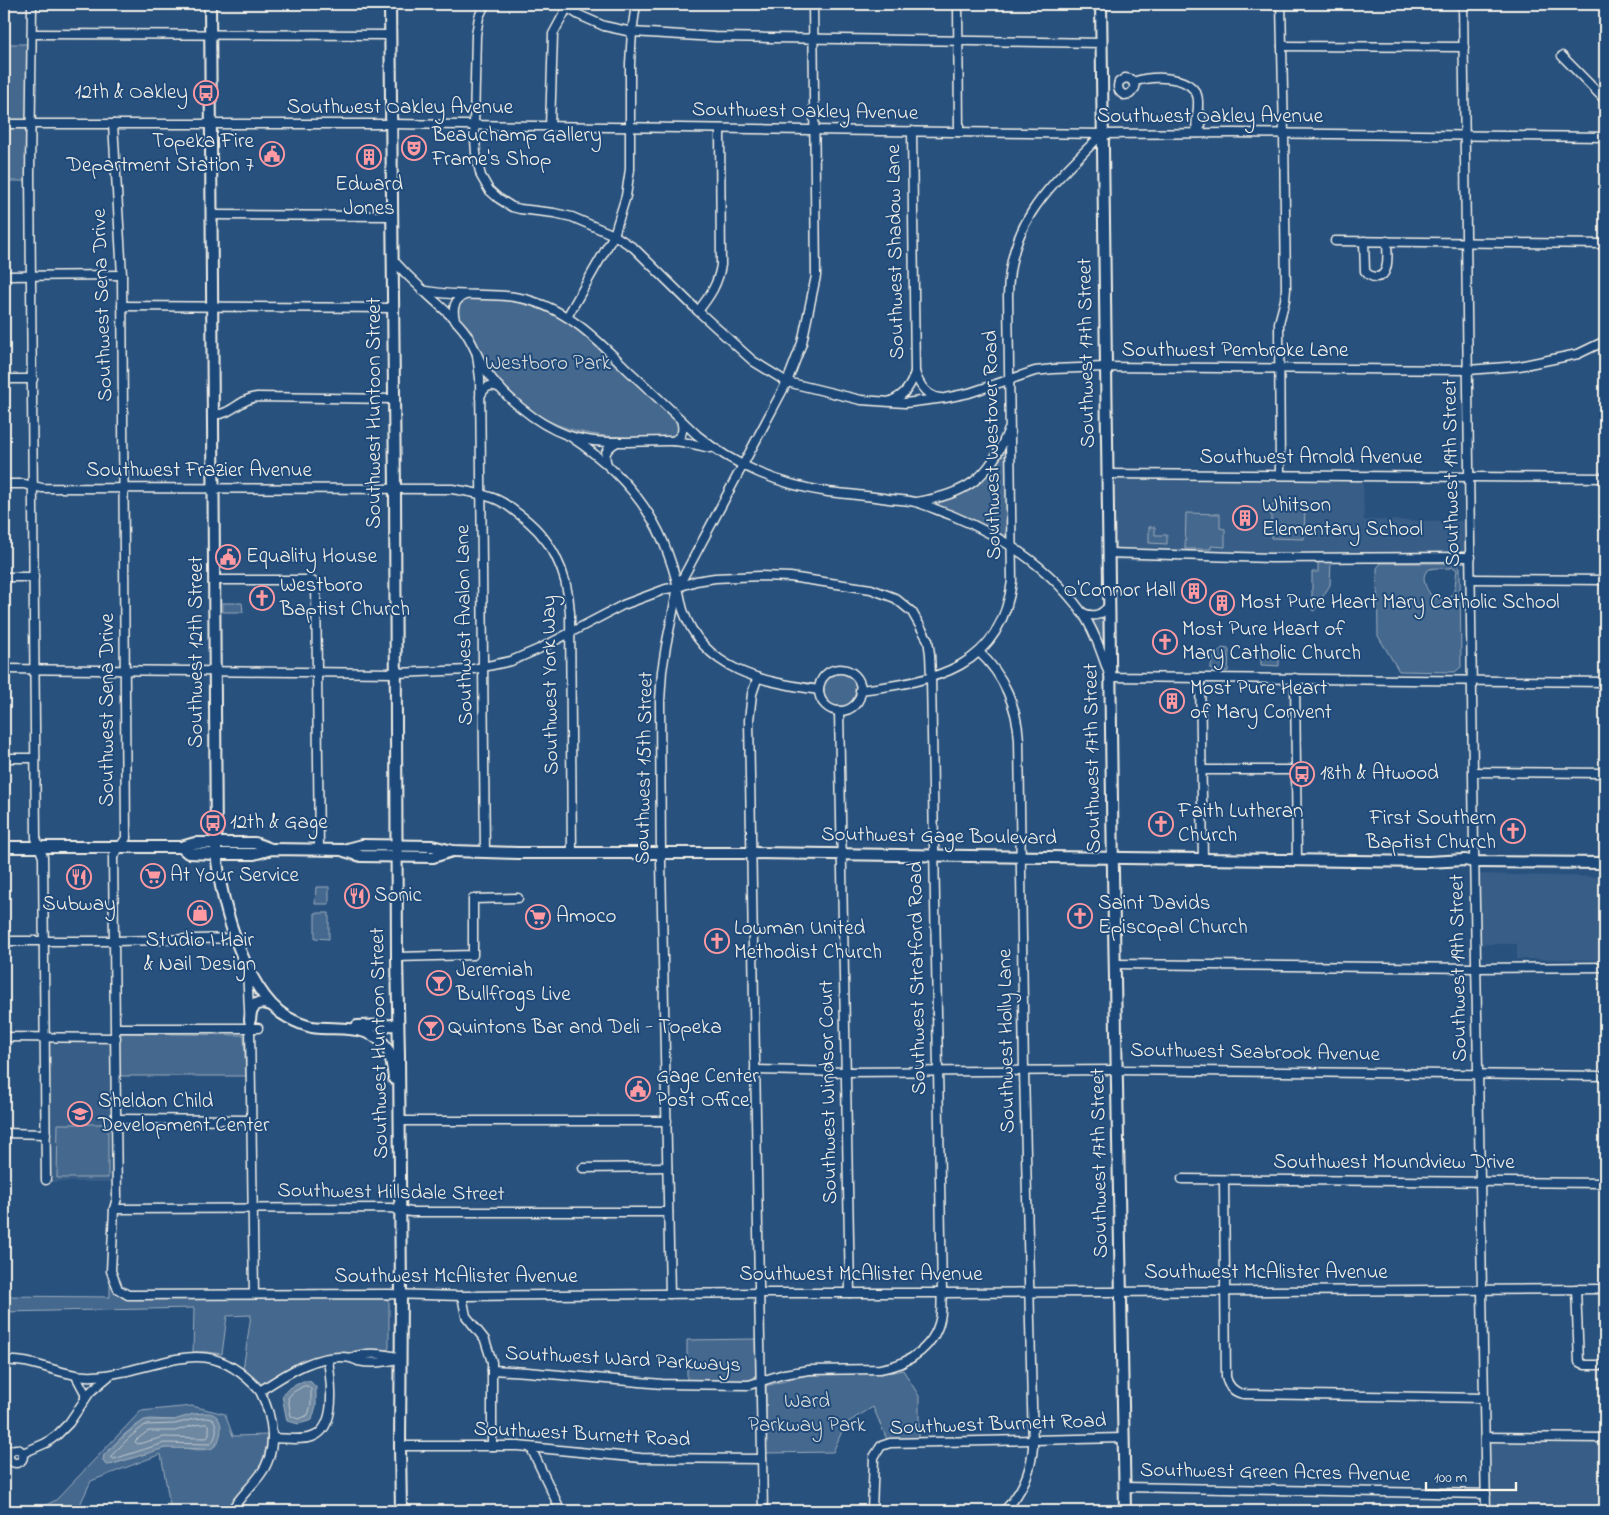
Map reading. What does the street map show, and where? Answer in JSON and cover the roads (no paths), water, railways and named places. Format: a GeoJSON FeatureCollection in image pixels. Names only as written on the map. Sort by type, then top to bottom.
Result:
{"type":"FeatureCollection","features":[{"type":"Feature","properties":{"kind":"main road","name":"Southwest 12th Street"},"geometry":{"type":"LineString","coordinates":[[210,4],[216,854],[220,881],[236,938],[246,963]]}},
{"type":"Feature","properties":{"kind":"main road","name":"Southwest Huntoon Street"},"geometry":{"type":"LineString","coordinates":[[390,4],[396,673],[396,957],[402,1294],[401,1511]]}},
{"type":"Feature","properties":{"kind":"main road","name":"Southwest 17th Street"},"geometry":{"type":"LineString","coordinates":[[1101,4],[1116,1070],[1125,1511]]}},
{"type":"Feature","properties":{"kind":"main road","name":"Southwest Gage Boulevard"},"geometry":{"type":"LineString","coordinates":[[4,847],[180,847],[195,843],[255,843],[272,849]]}},
{"type":"Feature","properties":{"kind":"main road","name":"Southwest Gage Boulevard"},"geometry":{"type":"LineString","coordinates":[[180,847],[188,853],[216,854],[254,854],[272,849],[342,850],[362,846],[397,851],[432,846],[453,851],[485,852],[751,853],[1419,862],[1465,860],[1475,862],[1605,863]]}},
{"type":"Feature","properties":{"kind":"main road"},"geometry":{"type":"LineString","coordinates":[[246,963],[256,986],[279,1012],[296,1021],[312,1026],[360,1030],[373,1035],[381,1042],[388,1050],[391,1060],[395,1098],[400,1104]]}},
{"type":"Feature","properties":{"kind":"main road"},"geometry":{"type":"LineString","coordinates":[[253,1026],[251,1012],[256,1004],[271,1005]]}},
{"type":"Feature","properties":{"kind":"main road"},"geometry":{"type":"LineString","coordinates":[[324,1028],[398,1025]]}},
{"type":"Feature","properties":{"kind":"street"},"geometry":{"type":"LineString","coordinates":[[32,4],[30,124],[35,758],[36,838],[43,857],[46,1180]]}},
{"type":"Feature","properties":{"kind":"street","name":"Southwest Pembroke Lane"},"geometry":{"type":"LineString","coordinates":[[485,4],[476,35],[474,126],[476,153],[486,184],[498,198],[512,206],[520,209],[572,217],[614,235],[634,248],[698,311],[753,361],[787,382],[861,400],[905,403],[969,393],[1009,378],[1053,368],[1468,370],[1519,366],[1578,354],[1605,341]]}},
{"type":"Feature","properties":{"kind":"street"},"geometry":{"type":"LineString","coordinates":[[567,317],[614,235],[624,206],[628,183],[632,32],[636,4]]}},
{"type":"Feature","properties":{"kind":"street","name":"Southwest 15th Street"},"geometry":{"type":"LineString","coordinates":[[670,1294],[660,701],[666,646],[678,587],[787,382],[802,343],[816,276],[813,4]]}},
{"type":"Feature","properties":{"kind":"street"},"geometry":{"type":"LineString","coordinates":[[958,4],[960,132]]}},
{"type":"Feature","properties":{"kind":"street"},"geometry":{"type":"LineString","coordinates":[[1280,475],[1279,323],[1286,289],[1281,4]]}},
{"type":"Feature","properties":{"kind":"street","name":"Southwest 19th Street"},"geometry":{"type":"LineString","coordinates":[[1463,4],[1486,1511]]}},
{"type":"Feature","properties":{"kind":"street"},"geometry":{"type":"LineString","coordinates":[[550,127],[553,34],[564,6],[604,26],[632,32],[715,37],[1101,43]]}},
{"type":"Feature","properties":{"kind":"street"},"geometry":{"type":"LineString","coordinates":[[32,34],[390,35]]}},
{"type":"Feature","properties":{"kind":"street"},"geometry":{"type":"LineString","coordinates":[[1282,46],[1464,46]]}},
{"type":"Feature","properties":{"kind":"street"},"geometry":{"type":"LineString","coordinates":[[1562,56],[1605,100]]}},
{"type":"Feature","properties":{"kind":"street"},"geometry":{"type":"LineString","coordinates":[[1133,82],[1141,79],[1174,79],[1185,82],[1196,95],[1198,112],[1201,115],[1201,125],[1198,133]]}},
{"type":"Feature","properties":{"kind":"street","name":"Southwest Oakley Avenue"},"geometry":{"type":"LineString","coordinates":[[4,124],[391,124],[1102,134],[1198,133],[1605,137]]}},
{"type":"Feature","properties":{"kind":"street","name":"Southwest Sena Drive"},"geometry":{"type":"LineString","coordinates":[[113,124],[122,275],[126,838],[113,857],[118,1198],[114,1209],[111,1271],[118,1289]]}},
{"type":"Feature","properties":{"kind":"street"},"geometry":{"type":"LineString","coordinates":[[698,311],[717,285],[721,265],[720,129]]}},
{"type":"Feature","properties":{"kind":"street","name":"Southwest Shadow Lane"},"geometry":{"type":"LineString","coordinates":[[888,402],[898,398],[907,390],[914,379],[915,372],[912,131]]}},
{"type":"Feature","properties":{"kind":"street","name":"Southwest Westover Road"},"geometry":{"type":"LineString","coordinates":[[860,690],[900,685],[931,677],[958,667],[989,643],[998,630],[1007,608],[1012,581],[1008,284],[1011,261],[1018,238],[1028,216],[1042,195],[1102,134]]}},
{"type":"Feature","properties":{"kind":"street"},"geometry":{"type":"LineString","coordinates":[[212,215],[392,216]]}},
{"type":"Feature","properties":{"kind":"street"},"geometry":{"type":"LineString","coordinates":[[1335,241],[1605,244]]}},
{"type":"Feature","properties":{"kind":"street"},"geometry":{"type":"LineString","coordinates":[[1364,241],[1364,268],[1367,274],[1373,277],[1380,276],[1385,272],[1387,241]]}},
{"type":"Feature","properties":{"kind":"street"},"geometry":{"type":"LineString","coordinates":[[392,260],[455,320],[468,337],[486,370],[502,389],[526,411],[593,452],[625,482],[646,509],[663,541],[683,609],[697,636],[718,658],[732,667],[757,678],[794,687],[819,690]]}},
{"type":"Feature","properties":{"kind":"street"},"geometry":{"type":"LineString","coordinates":[[4,276],[122,275]]}},
{"type":"Feature","properties":{"kind":"street"},"geometry":{"type":"LineString","coordinates":[[422,290],[441,294],[514,297],[532,301],[567,317],[595,339],[713,449]]}},
{"type":"Feature","properties":{"kind":"street"},"geometry":{"type":"LineString","coordinates":[[455,320],[453,313],[455,302],[466,294]]}},
{"type":"Feature","properties":{"kind":"street"},"geometry":{"type":"LineString","coordinates":[[122,306],[393,308]]}},
{"type":"Feature","properties":{"kind":"street","name":"Southwest Avalon Lane"},"geometry":{"type":"LineString","coordinates":[[477,355],[480,398],[485,852]]}},
{"type":"Feature","properties":{"kind":"street","name":"Southwest Shadow Lane"},"geometry":{"type":"LineString","coordinates":[[915,372],[918,381],[929,394],[934,397],[945,398]]}},
{"type":"Feature","properties":{"kind":"street"},"geometry":{"type":"LineString","coordinates":[[4,379],[32,379]]}},
{"type":"Feature","properties":{"kind":"street"},"geometry":{"type":"LineString","coordinates":[[480,398],[483,390],[488,386],[502,389]]}},
{"type":"Feature","properties":{"kind":"street"},"geometry":{"type":"LineString","coordinates":[[213,414],[223,414],[248,398],[257,397],[394,399]]}},
{"type":"Feature","properties":{"kind":"street"},"geometry":{"type":"LineString","coordinates":[[674,441],[682,434],[683,430],[680,420]]}},
{"type":"Feature","properties":{"kind":"street"},"geometry":{"type":"LineString","coordinates":[[915,502],[947,496],[974,482],[997,457],[1010,427]]}},
{"type":"Feature","properties":{"kind":"street"},"geometry":{"type":"LineString","coordinates":[[567,435],[618,442],[674,441],[692,444],[713,449],[774,478],[806,488],[915,502],[970,523],[1011,546],[1036,564],[1064,590],[1081,612],[1095,638],[1110,677],[1605,682]]}},
{"type":"Feature","properties":{"kind":"street"},"geometry":{"type":"LineString","coordinates":[[607,464],[605,454],[607,449],[618,442]]}},
{"type":"Feature","properties":{"kind":"street","name":"Southwest Arnold Avenue"},"geometry":{"type":"LineString","coordinates":[[1107,474],[1605,478]]}},
{"type":"Feature","properties":{"kind":"street","name":"Southwest Frazier Avenue"},"geometry":{"type":"LineString","coordinates":[[4,484],[24,484],[42,488],[394,490]]}},
{"type":"Feature","properties":{"kind":"street","name":"Southwest York Way"},"geometry":{"type":"LineString","coordinates":[[394,490],[452,489],[480,494],[504,504],[526,518],[534,525],[553,550],[568,588],[570,613],[572,853]]}},
{"type":"Feature","properties":{"kind":"street"},"geometry":{"type":"LineString","coordinates":[[1108,553],[1271,558],[1471,557]]}},
{"type":"Feature","properties":{"kind":"street","name":"Southwest Stratford Road"},"geometry":{"type":"LineString","coordinates":[[4,670],[396,673],[469,670],[511,661],[539,649],[644,596],[696,581],[738,576],[815,580],[871,589],[883,592],[903,604],[912,612],[920,624],[928,640],[930,654],[942,1293]]}},
{"type":"Feature","properties":{"kind":"street"},"geometry":{"type":"LineString","coordinates":[[4,577],[34,577]]}},
{"type":"Feature","properties":{"kind":"street"},"geometry":{"type":"LineString","coordinates":[[1471,579],[1605,580]]}},
{"type":"Feature","properties":{"kind":"street"},"geometry":{"type":"LineString","coordinates":[[215,580],[309,580],[315,582],[317,587],[319,850]]}},
{"type":"Feature","properties":{"kind":"street"},"geometry":{"type":"LineString","coordinates":[[1081,612],[1089,616],[1097,615],[1105,611],[1109,606]]}},
{"type":"Feature","properties":{"kind":"street","name":"Southwest Holly Lane"},"geometry":{"type":"LineString","coordinates":[[979,652],[1004,684],[1018,724],[1032,1459],[1025,1482],[1016,1498],[1004,1511]]}},
{"type":"Feature","properties":{"kind":"street"},"geometry":{"type":"LineString","coordinates":[[840,670],[849,672],[854,676],[860,690],[857,702],[853,706],[840,711],[828,707],[824,703],[819,690],[821,682],[828,673],[840,670]]}},
{"type":"Feature","properties":{"kind":"street"},"geometry":{"type":"LineString","coordinates":[[757,678],[752,694],[749,720],[763,1511]]}},
{"type":"Feature","properties":{"kind":"street"},"geometry":{"type":"LineString","coordinates":[[1200,678],[1203,859]]}},
{"type":"Feature","properties":{"kind":"street"},"geometry":{"type":"LineString","coordinates":[[1295,678],[1297,860]]}},
{"type":"Feature","properties":{"kind":"street","name":"Southwest Windsor Court"},"geometry":{"type":"LineString","coordinates":[[840,711],[850,1293]]}},
{"type":"Feature","properties":{"kind":"street"},"geometry":{"type":"LineString","coordinates":[[4,758],[35,758]]}},
{"type":"Feature","properties":{"kind":"street"},"geometry":{"type":"LineString","coordinates":[[1202,770],[1295,770]]}},
{"type":"Feature","properties":{"kind":"street"},"geometry":{"type":"LineString","coordinates":[[1474,772],[1605,773]]}},
{"type":"Feature","properties":{"kind":"street"},"geometry":{"type":"LineString","coordinates":[[396,957],[474,955],[473,898],[518,898]]}},
{"type":"Feature","properties":{"kind":"street"},"geometry":{"type":"LineString","coordinates":[[4,941],[236,938]]}},
{"type":"Feature","properties":{"kind":"street","name":"Southwest 12th Street"},"geometry":{"type":"LineString","coordinates":[[246,963],[253,1026],[254,1294]]}},
{"type":"Feature","properties":{"kind":"street"},"geometry":{"type":"LineString","coordinates":[[1115,964],[1477,968],[1605,967]]}},
{"type":"Feature","properties":{"kind":"street"},"geometry":{"type":"LineString","coordinates":[[116,1028],[253,1026]]}},
{"type":"Feature","properties":{"kind":"street"},"geometry":{"type":"LineString","coordinates":[[4,1037],[116,1038]]}},
{"type":"Feature","properties":{"kind":"street","name":"Southwest Seabrook Avenue"},"geometry":{"type":"LineString","coordinates":[[755,1070],[846,1072],[1116,1070],[1605,1076]]}},
{"type":"Feature","properties":{"kind":"street"},"geometry":{"type":"LineString","coordinates":[[117,1119],[252,1120]]}},
{"type":"Feature","properties":{"kind":"street"},"geometry":{"type":"LineString","coordinates":[[400,1121],[667,1121]]}},
{"type":"Feature","properties":{"kind":"street"},"geometry":{"type":"LineString","coordinates":[[4,1133],[46,1134]]}},
{"type":"Feature","properties":{"kind":"street"},"geometry":{"type":"LineString","coordinates":[[583,1168],[667,1167]]}},
{"type":"Feature","properties":{"kind":"street","name":"Southwest Moundview Drive"},"geometry":{"type":"LineString","coordinates":[[1182,1179],[1605,1183]]}},
{"type":"Feature","properties":{"kind":"street"},"geometry":{"type":"LineString","coordinates":[[1224,1180],[1226,1379],[1234,1390],[1243,1394],[1484,1398]]}},
{"type":"Feature","properties":{"kind":"street","name":"Southwest Hillsdale Street"},"geometry":{"type":"LineString","coordinates":[[114,1209],[391,1208],[412,1212],[668,1212]]}},
{"type":"Feature","properties":{"kind":"street","name":"Southwest McAlister Avenue"},"geometry":{"type":"LineString","coordinates":[[118,1289],[128,1295],[402,1294],[462,1296],[1605,1289]]}},
{"type":"Feature","properties":{"kind":"street"},"geometry":{"type":"LineString","coordinates":[[1576,1289],[1579,1362],[1583,1365],[1605,1365]]}},
{"type":"Feature","properties":{"kind":"street","name":"Southwest Ward Parkways"},"geometry":{"type":"LineString","coordinates":[[492,1370],[662,1384],[749,1385],[796,1371],[880,1369],[906,1362],[920,1352],[933,1336],[941,1316],[942,1293]]}},
{"type":"Feature","properties":{"kind":"street"},"geometry":{"type":"LineString","coordinates":[[462,1296],[466,1316],[488,1346],[492,1362],[492,1446]]}},
{"type":"Feature","properties":{"kind":"street"},"geometry":{"type":"LineString","coordinates":[[260,1391],[300,1367],[328,1359],[388,1354],[401,1358]]}},
{"type":"Feature","properties":{"kind":"street"},"geometry":{"type":"LineString","coordinates":[[4,1361],[23,1361],[66,1374],[99,1377],[181,1358],[200,1357],[220,1360],[242,1372],[260,1391],[271,1416],[272,1438],[268,1458],[261,1474],[231,1511]]}},
{"type":"Feature","properties":{"kind":"street"},"geometry":{"type":"LineString","coordinates":[[272,1438],[306,1438],[318,1434],[326,1425],[330,1405],[328,1359]]}},
{"type":"Feature","properties":{"kind":"street"},"geometry":{"type":"LineString","coordinates":[[23,1454],[46,1443],[57,1434],[69,1423],[90,1392],[110,1375]]}},
{"type":"Feature","properties":{"kind":"street"},"geometry":{"type":"LineString","coordinates":[[76,1376],[85,1393],[85,1399]]}},
{"type":"Feature","properties":{"kind":"street"},"geometry":{"type":"LineString","coordinates":[[1485,1437],[1605,1438]]}},
{"type":"Feature","properties":{"kind":"street","name":"Southwest Burnett Road"},"geometry":{"type":"LineString","coordinates":[[872,1511],[874,1457],[878,1449],[886,1444],[1123,1438]]}},
{"type":"Feature","properties":{"kind":"street","name":"Southwest Burnett Road"},"geometry":{"type":"LineString","coordinates":[[400,1446],[492,1446],[641,1458],[762,1459]]}},
{"type":"Feature","properties":{"kind":"street"},"geometry":{"type":"LineString","coordinates":[[531,1448],[561,1511]]}},
{"type":"Feature","properties":{"kind":"street","name":"Southwest Green Acres Avenue"},"geometry":{"type":"LineString","coordinates":[[1124,1487],[1486,1494]]}},
{"type":"Feature","properties":{"kind":"water"},"geometry":{"type":"Polygon","coordinates":[[[303,1381],[310,1381],[316,1387],[316,1406],[312,1420],[299,1424],[287,1421],[282,1396],[288,1389],[303,1381]]]}},
{"type":"Feature","properties":{"kind":"water"},"geometry":{"type":"Polygon","coordinates":[[[193,1414],[213,1414],[217,1418],[221,1428],[219,1440],[211,1449],[165,1448],[108,1465],[103,1460],[104,1455],[144,1420],[174,1420],[193,1414]]]}},
{"type":"Feature","properties":{"kind":"place","name":"12th & Oakley"},"geometry":{"type":"Point","coordinates":[206,93]}},
{"type":"Feature","properties":{"kind":"place","name":"Beauchamp Gallery Frame's Shop"},"geometry":{"type":"Point","coordinates":[414,148]}},
{"type":"Feature","properties":{"kind":"place","name":"Topeka Fire Department Station 7"},"geometry":{"type":"Point","coordinates":[272,154]}},
{"type":"Feature","properties":{"kind":"place","name":"Edward Jones"},"geometry":{"type":"Point","coordinates":[369,157]}},
{"type":"Feature","properties":{"kind":"place","name":"Whitson Elementary School"},"geometry":{"type":"Point","coordinates":[1245,518]}},
{"type":"Feature","properties":{"kind":"place","name":"Equality House"},"geometry":{"type":"Point","coordinates":[228,557]}},
{"type":"Feature","properties":{"kind":"place","name":"O'Connor Hall"},"geometry":{"type":"Point","coordinates":[1194,591]}},
{"type":"Feature","properties":{"kind":"place","name":"Westboro Baptist Church"},"geometry":{"type":"Point","coordinates":[262,598]}},
{"type":"Feature","properties":{"kind":"place","name":"Most Pure Heart Mary Catholic School"},"geometry":{"type":"Point","coordinates":[1222,603]}},
{"type":"Feature","properties":{"kind":"place","name":"Most Pure Heart of Mary Catholic Church"},"geometry":{"type":"Point","coordinates":[1165,642]}},
{"type":"Feature","properties":{"kind":"place","name":"Most Pure Heart of Mary Convent"},"geometry":{"type":"Point","coordinates":[1172,701]}},
{"type":"Feature","properties":{"kind":"place","name":"18th & Atwood"},"geometry":{"type":"Point","coordinates":[1302,774]}},
{"type":"Feature","properties":{"kind":"place","name":"12th & Gage"},"geometry":{"type":"Point","coordinates":[213,823]}},
{"type":"Feature","properties":{"kind":"place","name":"Faith Lutheran Church"},"geometry":{"type":"Point","coordinates":[1161,824]}},
{"type":"Feature","properties":{"kind":"place","name":"First Southern Baptist Church"},"geometry":{"type":"Point","coordinates":[1513,831]}},
{"type":"Feature","properties":{"kind":"place","name":"At Your Service"},"geometry":{"type":"Point","coordinates":[153,876]}},
{"type":"Feature","properties":{"kind":"place","name":"Subway"},"geometry":{"type":"Point","coordinates":[79,877]}},
{"type":"Feature","properties":{"kind":"place","name":"Sonic"},"geometry":{"type":"Point","coordinates":[357,896]}},
{"type":"Feature","properties":{"kind":"place","name":"Studio I Hair & Nail Design"},"geometry":{"type":"Point","coordinates":[200,913]}},
{"type":"Feature","properties":{"kind":"place","name":"Saint Davids Episcopal Church"},"geometry":{"type":"Point","coordinates":[1080,916]}},
{"type":"Feature","properties":{"kind":"place","name":"Amoco"},"geometry":{"type":"Point","coordinates":[538,917]}},
{"type":"Feature","properties":{"kind":"place","name":"Lowman United Methodist Church"},"geometry":{"type":"Point","coordinates":[717,941]}},
{"type":"Feature","properties":{"kind":"place","name":"Jeremiah Bullfrogs Live"},"geometry":{"type":"Point","coordinates":[439,983]}},
{"type":"Feature","properties":{"kind":"place","name":"Quintons Bar and Deli - Topeka"},"geometry":{"type":"Point","coordinates":[431,1028]}},
{"type":"Feature","properties":{"kind":"place","name":"Gage Center Post Office"},"geometry":{"type":"Point","coordinates":[638,1089]}},
{"type":"Feature","properties":{"kind":"place","name":"Sheldon Child Development Center"},"geometry":{"type":"Point","coordinates":[80,1114]}},
{"type":"Feature","properties":{"kind":"park label","name":"Westboro Park"},"geometry":{"type":"Point","coordinates":[548,364]}},
{"type":"Feature","properties":{"kind":"park label","name":"Ward Parkway Park"},"geometry":{"type":"Point","coordinates":[807,1414]}}]}
